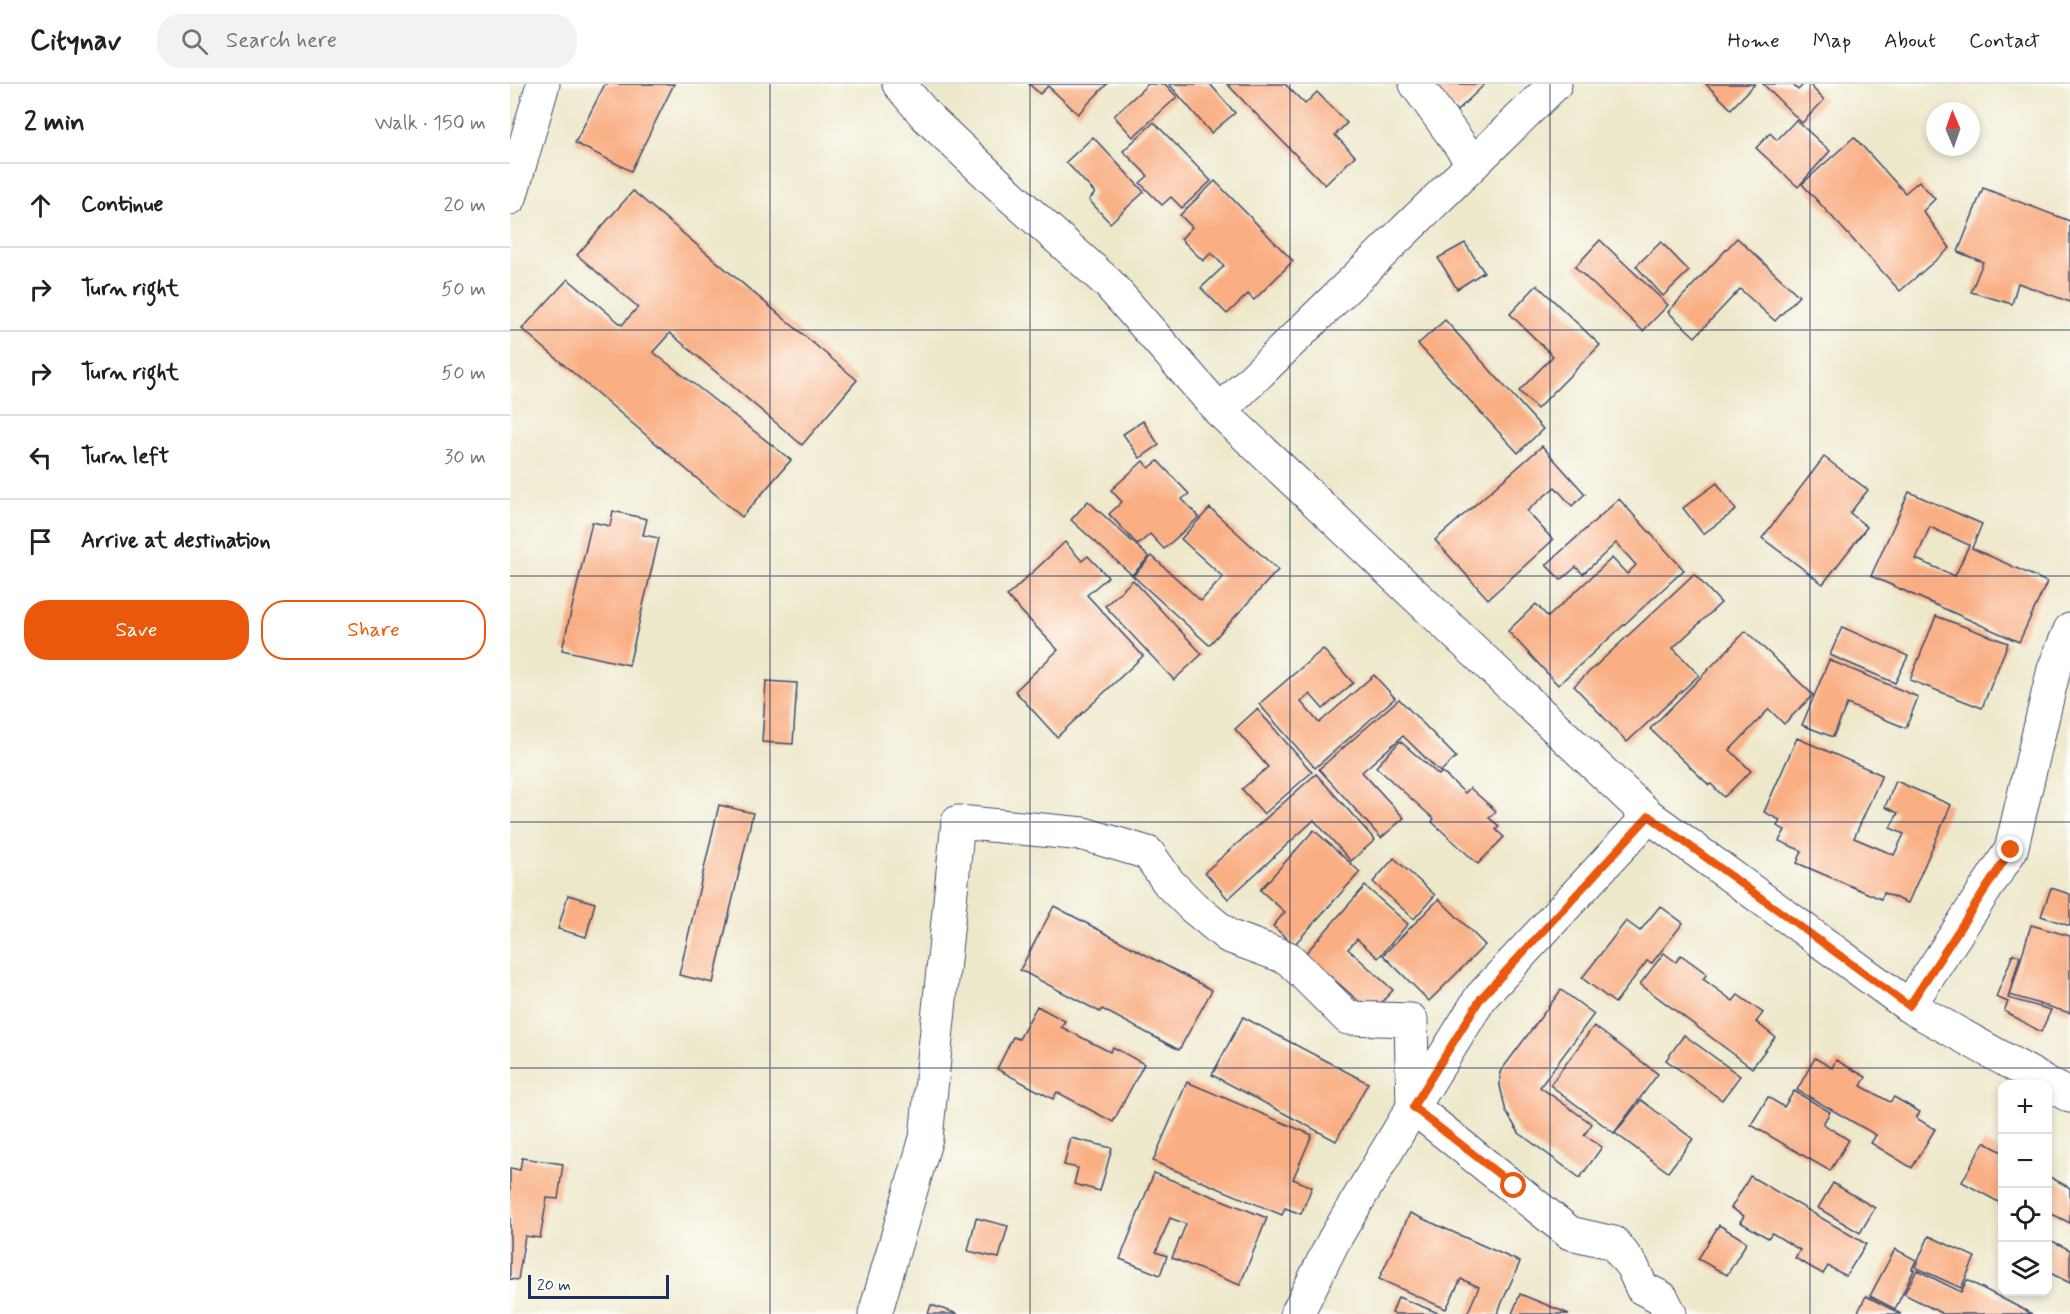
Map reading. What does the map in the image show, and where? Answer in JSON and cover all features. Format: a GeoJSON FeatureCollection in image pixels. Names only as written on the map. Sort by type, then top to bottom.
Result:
{"type":"FeatureCollection","features":[{"type":"Feature","properties":{"kind":"street"},"geometry":{"type":"LineString","coordinates":[[510,198],[543,84]]}},
{"type":"Feature","properties":{"kind":"street"},"geometry":{"type":"LineString","coordinates":[[899,84],[927,117],[1108,283],[1220,411],[1649,816],[1909,1006],[2070,1096]]}},
{"type":"Feature","properties":{"kind":"street"},"geometry":{"type":"LineString","coordinates":[[1416,84],[1473,163]]}},
{"type":"Feature","properties":{"kind":"street"},"geometry":{"type":"LineString","coordinates":[[1220,411],[1555,84]]}},
{"type":"Feature","properties":{"kind":"street"},"geometry":{"type":"LineString","coordinates":[[1909,1006],[2011,850],[2054,669],[2070,630]]}},
{"type":"Feature","properties":{"kind":"street"},"geometry":{"type":"LineString","coordinates":[[1297,1314],[1334,1240],[1481,998],[1649,816]]}},
{"type":"Feature","properties":{"kind":"street"},"geometry":{"type":"LineString","coordinates":[[875,1314],[926,1138],[958,822],[1084,834],[1148,853],[1169,883],[1219,929],[1228,936],[1288,958],[1348,1018],[1411,1020],[1413,1107],[1570,1233],[1614,1243],[1632,1266],[1642,1288],[1662,1298],[1670,1314]]}},
{"type":"Feature","properties":{"kind":"building"},"geometry":{"type":"Polygon","coordinates":[[[605,84],[674,84],[631,171],[575,143],[605,84]]]}},
{"type":"Feature","properties":{"kind":"building"},"geometry":{"type":"Polygon","coordinates":[[[1029,84],[1107,84],[1078,114],[1048,86],[1040,94],[1029,84]]]}},
{"type":"Feature","properties":{"kind":"building"},"geometry":{"type":"Polygon","coordinates":[[[1148,84],[1165,84],[1177,97],[1133,137],[1114,116],[1148,84]]]}},
{"type":"Feature","properties":{"kind":"building"},"geometry":{"type":"Polygon","coordinates":[[[1169,84],[1210,84],[1235,113],[1211,133],[1169,84]]]}},
{"type":"Feature","properties":{"kind":"building"},"geometry":{"type":"Polygon","coordinates":[[[1227,84],[1285,84],[1305,104],[1317,92],[1347,123],[1335,135],[1355,156],[1325,185],[1227,84]]]}},
{"type":"Feature","properties":{"kind":"building"},"geometry":{"type":"Polygon","coordinates":[[[1434,84],[1485,84],[1457,111],[1432,87],[1434,84]]]}},
{"type":"Feature","properties":{"kind":"building"},"geometry":{"type":"Polygon","coordinates":[[[1706,84],[1755,84],[1731,109],[1706,84]]]}},
{"type":"Feature","properties":{"kind":"building"},"geometry":{"type":"Polygon","coordinates":[[[1763,84],[1792,84],[1798,90],[1804,84],[1809,84],[1824,100],[1802,123],[1763,84]]]}},
{"type":"Feature","properties":{"kind":"building"},"geometry":{"type":"Polygon","coordinates":[[[1796,120],[1830,151],[1798,187],[1756,148],[1770,133],[1777,140],[1796,120]]]}},
{"type":"Feature","properties":{"kind":"building"},"geometry":{"type":"Polygon","coordinates":[[[1154,122],[1211,181],[1182,208],[1171,197],[1162,205],[1140,183],[1148,176],[1123,151],[1154,122]]]}},
{"type":"Feature","properties":{"kind":"building"},"geometry":{"type":"Polygon","coordinates":[[[1093,137],[1144,192],[1110,223],[1089,200],[1095,193],[1066,162],[1093,137]]]}},
{"type":"Feature","properties":{"kind":"building"},"geometry":{"type":"Polygon","coordinates":[[[1854,137],[1905,193],[1919,181],[1935,199],[1923,211],[1950,248],[1900,291],[1802,184],[1854,137]]]}},
{"type":"Feature","properties":{"kind":"building"},"geometry":{"type":"Polygon","coordinates":[[[1215,181],[1293,261],[1254,300],[1248,294],[1227,314],[1201,288],[1224,266],[1211,253],[1203,261],[1181,239],[1192,227],[1180,215],[1215,181]]]}},
{"type":"Feature","properties":{"kind":"building"},"geometry":{"type":"Polygon","coordinates":[[[1983,188],[2070,221],[2070,302],[2018,283],[2012,304],[1971,292],[1983,262],[1958,252],[1983,188]]]}},
{"type":"Feature","properties":{"kind":"building"},"geometry":{"type":"Polygon","coordinates":[[[633,191],[857,380],[802,445],[670,333],[653,352],[791,460],[742,517],[522,329],[568,279],[622,325],[638,307],[577,255],[633,191]]]}},
{"type":"Feature","properties":{"kind":"building"},"geometry":{"type":"Polygon","coordinates":[[[1737,238],[1799,296],[1775,321],[1740,289],[1695,337],[1668,312],[1737,238]]]}},
{"type":"Feature","properties":{"kind":"building"},"geometry":{"type":"Polygon","coordinates":[[[1600,240],[1668,305],[1643,331],[1575,267],[1600,240]]]}},
{"type":"Feature","properties":{"kind":"building"},"geometry":{"type":"Polygon","coordinates":[[[1661,242],[1689,271],[1663,296],[1636,266],[1661,242]]]}},
{"type":"Feature","properties":{"kind":"building"},"geometry":{"type":"Polygon","coordinates":[[[1465,243],[1484,272],[1457,289],[1438,258],[1465,243]]]}},
{"type":"Feature","properties":{"kind":"building"},"geometry":{"type":"Polygon","coordinates":[[[1537,285],[1600,345],[1537,409],[1519,391],[1553,356],[1510,314],[1537,285]]]}},
{"type":"Feature","properties":{"kind":"building"},"geometry":{"type":"Polygon","coordinates":[[[1445,320],[1543,429],[1518,453],[1418,344],[1445,320]]]}},
{"type":"Feature","properties":{"kind":"building"},"geometry":{"type":"Polygon","coordinates":[[[1143,421],[1159,445],[1140,458],[1123,434],[1143,421]]]}},
{"type":"Feature","properties":{"kind":"building"},"geometry":{"type":"Polygon","coordinates":[[[1542,446],[1585,494],[1572,506],[1555,487],[1527,511],[1553,540],[1488,599],[1435,540],[1542,446]]]}},
{"type":"Feature","properties":{"kind":"building"},"geometry":{"type":"Polygon","coordinates":[[[1824,457],[1868,490],[1850,513],[1867,527],[1823,584],[1762,538],[1824,457]]]}},
{"type":"Feature","properties":{"kind":"building"},"geometry":{"type":"Polygon","coordinates":[[[1143,461],[1149,468],[1158,461],[1189,494],[1182,499],[1199,517],[1164,549],[1150,534],[1138,545],[1109,514],[1122,502],[1111,490],[1143,461]]]}},
{"type":"Feature","properties":{"kind":"building"},"geometry":{"type":"Polygon","coordinates":[[[1717,483],[1736,510],[1703,534],[1683,508],[1717,483]]]}},
{"type":"Feature","properties":{"kind":"building"},"geometry":{"type":"Polygon","coordinates":[[[1909,492],[1982,524],[1972,548],[2047,582],[2019,642],[1871,576],[1909,492]],[[1930,527],[1916,559],[1955,576],[1969,545],[1930,527]]]}},
{"type":"Feature","properties":{"kind":"building"},"geometry":{"type":"Polygon","coordinates":[[[1619,499],[1684,570],[1558,685],[1508,631],[1536,604],[1548,617],[1612,558],[1627,574],[1636,565],[1616,543],[1583,574],[1576,567],[1561,580],[1546,565],[1619,499]]]}},
{"type":"Feature","properties":{"kind":"building"},"geometry":{"type":"Polygon","coordinates":[[[1088,501],[1149,557],[1132,575],[1071,520],[1088,501]]]}},
{"type":"Feature","properties":{"kind":"building"},"geometry":{"type":"Polygon","coordinates":[[[1210,508],[1278,570],[1209,645],[1133,576],[1152,556],[1201,601],[1223,577],[1181,539],[1210,508]]]}},
{"type":"Feature","properties":{"kind":"building"},"geometry":{"type":"Polygon","coordinates":[[[613,511],[647,519],[643,535],[659,538],[629,665],[562,650],[592,522],[610,526],[613,511]]]}},
{"type":"Feature","properties":{"kind":"building"},"geometry":{"type":"Polygon","coordinates":[[[1065,542],[1082,561],[1088,556],[1108,577],[1087,595],[1143,656],[1057,737],[1015,691],[1058,650],[1007,596],[1065,542]]]}},
{"type":"Feature","properties":{"kind":"building"},"geometry":{"type":"Polygon","coordinates":[[[1694,574],[1721,603],[1673,648],[1699,675],[1627,742],[1574,686],[1694,574]]]}},
{"type":"Feature","properties":{"kind":"building"},"geometry":{"type":"Polygon","coordinates":[[[1133,580],[1202,654],[1174,680],[1105,606],[1133,580]]]}},
{"type":"Feature","properties":{"kind":"building"},"geometry":{"type":"Polygon","coordinates":[[[1936,616],[2008,643],[1982,708],[1910,680],[1936,616]]]}},
{"type":"Feature","properties":{"kind":"building"},"geometry":{"type":"Polygon","coordinates":[[[1842,627],[1908,656],[1895,683],[1830,655],[1842,627]]]}},
{"type":"Feature","properties":{"kind":"building"},"geometry":{"type":"Polygon","coordinates":[[[1746,631],[1813,695],[1784,724],[1769,709],[1730,750],[1751,771],[1724,797],[1650,729],[1746,631]]]}},
{"type":"Feature","properties":{"kind":"building"},"geometry":{"type":"Polygon","coordinates":[[[1323,649],[1353,683],[1323,709],[1310,694],[1301,702],[1319,723],[1374,675],[1395,698],[1315,768],[1259,704],[1323,649]]]}},
{"type":"Feature","properties":{"kind":"building"},"geometry":{"type":"Polygon","coordinates":[[[1829,660],[1918,697],[1906,728],[1847,704],[1833,737],[1802,725],[1829,660]]]}},
{"type":"Feature","properties":{"kind":"building"},"geometry":{"type":"Polygon","coordinates":[[[766,681],[797,683],[793,744],[762,742],[766,681]]]}},
{"type":"Feature","properties":{"kind":"building"},"geometry":{"type":"Polygon","coordinates":[[[1399,699],[1456,757],[1440,772],[1403,736],[1362,772],[1404,818],[1381,838],[1319,769],[1399,699]]]}},
{"type":"Feature","properties":{"kind":"building"},"geometry":{"type":"Polygon","coordinates":[[[1257,709],[1312,772],[1264,814],[1242,789],[1268,767],[1235,729],[1257,709]]]}},
{"type":"Feature","properties":{"kind":"building"},"geometry":{"type":"Polygon","coordinates":[[[1797,738],[1882,775],[1854,838],[1894,855],[1904,834],[1890,828],[1898,813],[1885,807],[1896,781],[1951,805],[1908,903],[1884,893],[1881,899],[1797,863],[1802,851],[1779,841],[1785,830],[1777,826],[1780,820],[1764,812],[1797,738]]]}},
{"type":"Feature","properties":{"kind":"building"},"geometry":{"type":"Polygon","coordinates":[[[1400,741],[1439,775],[1442,772],[1465,793],[1470,788],[1496,811],[1489,818],[1499,826],[1496,830],[1504,837],[1478,864],[1432,822],[1434,819],[1376,767],[1400,741]]]}},
{"type":"Feature","properties":{"kind":"building"},"geometry":{"type":"Polygon","coordinates":[[[1316,774],[1375,840],[1351,861],[1314,820],[1228,899],[1205,872],[1316,774]]]}},
{"type":"Feature","properties":{"kind":"building"},"geometry":{"type":"Polygon","coordinates":[[[719,805],[753,813],[713,983],[679,975],[719,805]]]}},
{"type":"Feature","properties":{"kind":"building"},"geometry":{"type":"Polygon","coordinates":[[[1314,830],[1360,872],[1294,945],[1273,926],[1285,912],[1260,890],[1314,830]]]}},
{"type":"Feature","properties":{"kind":"building"},"geometry":{"type":"Polygon","coordinates":[[[1394,858],[1435,895],[1414,919],[1373,882],[1394,858]]]}},
{"type":"Feature","properties":{"kind":"building"},"geometry":{"type":"Polygon","coordinates":[[[1365,886],[1408,924],[1378,958],[1357,939],[1348,949],[1393,990],[1372,1013],[1305,954],[1365,886]]]}},
{"type":"Feature","properties":{"kind":"building"},"geometry":{"type":"Polygon","coordinates":[[[2051,888],[2070,894],[2070,926],[2041,916],[2051,888]]]}},
{"type":"Feature","properties":{"kind":"building"},"geometry":{"type":"Polygon","coordinates":[[[568,895],[595,903],[586,937],[558,929],[568,895]]]}},
{"type":"Feature","properties":{"kind":"building"},"geometry":{"type":"Polygon","coordinates":[[[1439,899],[1485,945],[1429,1001],[1383,955],[1439,899]]]}},
{"type":"Feature","properties":{"kind":"building"},"geometry":{"type":"Polygon","coordinates":[[[1054,906],[1212,990],[1179,1050],[1102,1009],[1100,1012],[1020,970],[1054,906]]]}},
{"type":"Feature","properties":{"kind":"building"},"geometry":{"type":"Polygon","coordinates":[[[1660,906],[1683,923],[1652,963],[1647,961],[1615,1003],[1582,978],[1626,921],[1640,931],[1660,906]]]}},
{"type":"Feature","properties":{"kind":"building"},"geometry":{"type":"Polygon","coordinates":[[[2031,925],[2070,936],[2070,1013],[2010,995],[2031,925]]]}},
{"type":"Feature","properties":{"kind":"building"},"geometry":{"type":"Polygon","coordinates":[[[1664,953],[1676,962],[1681,955],[1707,974],[1703,979],[1733,1001],[1738,995],[1763,1013],[1756,1022],[1775,1037],[1752,1068],[1640,984],[1664,953]]]}},
{"type":"Feature","properties":{"kind":"building"},"geometry":{"type":"Polygon","coordinates":[[[2013,954],[2020,956],[2008,998],[2051,1010],[2041,1032],[2004,1011],[2008,1002],[1996,997],[2013,954]]]}},
{"type":"Feature","properties":{"kind":"building"},"geometry":{"type":"Polygon","coordinates":[[[1561,990],[1594,1014],[1540,1087],[1592,1124],[1584,1135],[1602,1147],[1580,1178],[1519,1133],[1506,1112],[1500,1086],[1500,1072],[1561,990]]]}},
{"type":"Feature","properties":{"kind":"building"},"geometry":{"type":"Polygon","coordinates":[[[1037,1006],[1065,1021],[1061,1027],[1110,1052],[1113,1047],[1144,1064],[1113,1122],[1057,1092],[1053,1099],[997,1069],[1013,1037],[1019,1039],[1037,1006]]]}},
{"type":"Feature","properties":{"kind":"building"},"geometry":{"type":"Polygon","coordinates":[[[1243,1017],[1368,1083],[1336,1141],[1212,1075],[1243,1017]]]}},
{"type":"Feature","properties":{"kind":"building"},"geometry":{"type":"Polygon","coordinates":[[[1594,1026],[1658,1074],[1614,1133],[1550,1085],[1594,1026]]]}},
{"type":"Feature","properties":{"kind":"building"},"geometry":{"type":"Polygon","coordinates":[[[1684,1035],[1740,1076],[1722,1100],[1666,1060],[1684,1035]]]}},
{"type":"Feature","properties":{"kind":"building"},"geometry":{"type":"Polygon","coordinates":[[[1815,1058],[1832,1068],[1836,1060],[1866,1077],[1861,1086],[1890,1102],[1894,1097],[1920,1112],[1916,1118],[1935,1129],[1912,1168],[1871,1143],[1876,1135],[1797,1090],[1815,1058]]]}},
{"type":"Feature","properties":{"kind":"building"},"geometry":{"type":"Polygon","coordinates":[[[1187,1082],[1312,1135],[1293,1179],[1312,1187],[1301,1214],[1285,1208],[1282,1215],[1153,1161],[1187,1082]]]}},
{"type":"Feature","properties":{"kind":"building"},"geometry":{"type":"Polygon","coordinates":[[[1794,1091],[1830,1112],[1823,1124],[1849,1140],[1830,1171],[1751,1125],[1768,1097],[1784,1107],[1794,1091]]]}},
{"type":"Feature","properties":{"kind":"building"},"geometry":{"type":"Polygon","coordinates":[[[1641,1100],[1693,1139],[1668,1172],[1615,1133],[1641,1100]]]}},
{"type":"Feature","properties":{"kind":"building"},"geometry":{"type":"Polygon","coordinates":[[[1071,1138],[1112,1148],[1100,1191],[1074,1184],[1078,1168],[1064,1165],[1071,1138]]]}},
{"type":"Feature","properties":{"kind":"building"},"geometry":{"type":"Polygon","coordinates":[[[1984,1142],[1998,1150],[1998,1202],[1962,1182],[1984,1142]]]}},
{"type":"Feature","properties":{"kind":"building"},"geometry":{"type":"Polygon","coordinates":[[[522,1158],[563,1164],[558,1199],[547,1198],[540,1238],[525,1236],[518,1280],[510,1279],[510,1168],[520,1170],[522,1158]]]}},
{"type":"Feature","properties":{"kind":"building"},"geometry":{"type":"Polygon","coordinates":[[[1154,1173],[1267,1218],[1240,1285],[1172,1258],[1186,1224],[1170,1218],[1156,1252],[1167,1256],[1160,1275],[1120,1259],[1154,1173]]]}},
{"type":"Feature","properties":{"kind":"building"},"geometry":{"type":"Polygon","coordinates":[[[1750,1176],[1866,1244],[1846,1276],[1828,1266],[1823,1274],[1795,1258],[1800,1250],[1772,1233],[1768,1238],[1740,1222],[1744,1216],[1731,1208],[1750,1176]]]}},
{"type":"Feature","properties":{"kind":"building"},"geometry":{"type":"Polygon","coordinates":[[[2052,1178],[2070,1188],[2070,1223],[2052,1214],[2052,1178]]]}},
{"type":"Feature","properties":{"kind":"building"},"geometry":{"type":"Polygon","coordinates":[[[1833,1183],[1875,1208],[1860,1233],[1818,1208],[1833,1183]]]}},
{"type":"Feature","properties":{"kind":"building"},"geometry":{"type":"Polygon","coordinates":[[[1410,1213],[1520,1262],[1497,1314],[1467,1314],[1479,1287],[1461,1279],[1446,1309],[1379,1279],[1410,1213]]]}},
{"type":"Feature","properties":{"kind":"building"},"geometry":{"type":"Polygon","coordinates":[[[976,1218],[1008,1226],[999,1258],[968,1251],[976,1218]]]}},
{"type":"Feature","properties":{"kind":"building"},"geometry":{"type":"Polygon","coordinates":[[[1719,1225],[1747,1242],[1727,1275],[1698,1259],[1719,1225]]]}},
{"type":"Feature","properties":{"kind":"building"},"geometry":{"type":"Polygon","coordinates":[[[1929,1236],[1975,1257],[1961,1288],[1915,1267],[1929,1236]]]}},
{"type":"Feature","properties":{"kind":"building"},"geometry":{"type":"Polygon","coordinates":[[[2052,1241],[2070,1250],[2070,1283],[2052,1274],[2052,1241]]]}},
{"type":"Feature","properties":{"kind":"building"},"geometry":{"type":"Polygon","coordinates":[[[1895,1249],[1916,1260],[1912,1269],[1914,1270],[1895,1309],[1870,1296],[1895,1249]]]}},
{"type":"Feature","properties":{"kind":"building"},"geometry":{"type":"Polygon","coordinates":[[[1917,1270],[1961,1292],[1967,1280],[2032,1314],[1943,1314],[1904,1294],[1917,1270]]]}},
{"type":"Feature","properties":{"kind":"building"},"geometry":{"type":"Polygon","coordinates":[[[1520,1294],[1569,1314],[1512,1314],[1520,1294]]]}},
{"type":"Feature","properties":{"kind":"building"},"geometry":{"type":"Polygon","coordinates":[[[1866,1296],[1901,1314],[1857,1314],[1866,1296]]]}},
{"type":"Feature","properties":{"kind":"building"},"geometry":{"type":"Polygon","coordinates":[[[1398,1297],[1441,1314],[1392,1313],[1398,1297]]]}},
{"type":"Feature","properties":{"kind":"building"},"geometry":{"type":"Polygon","coordinates":[[[931,1305],[958,1314],[928,1314],[931,1305]]]}},
{"type":"Feature","properties":{"kind":"route"},"geometry":{"type":"LineString","coordinates":[[1514,1186],[1413,1107],[1481,998],[1649,816],[1909,1006],[2011,850]]}}]}
